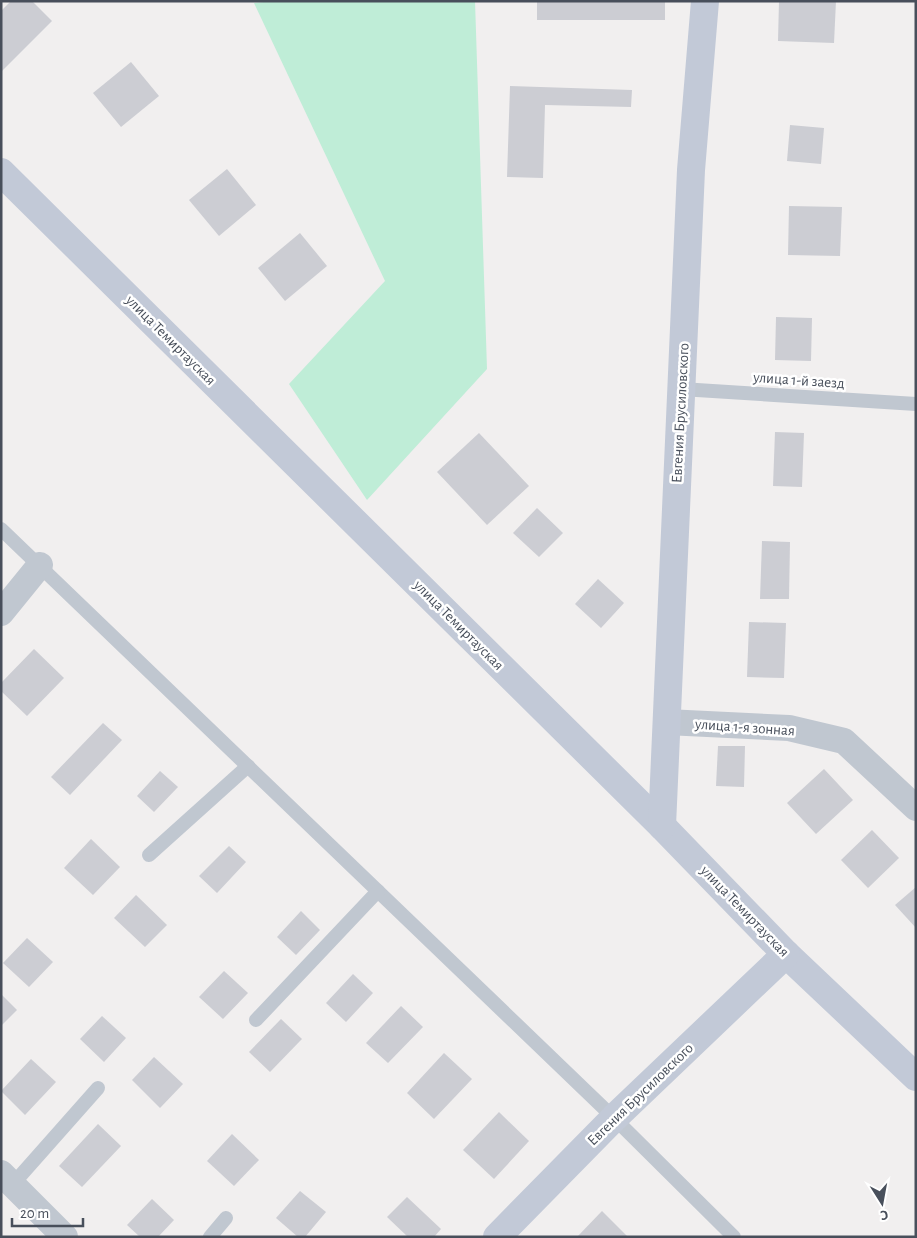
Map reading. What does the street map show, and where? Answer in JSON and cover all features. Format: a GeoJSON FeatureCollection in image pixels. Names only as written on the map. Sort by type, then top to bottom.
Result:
{"type":"FeatureCollection","features":[{"type":"Feature","properties":{"kind":"street","name":"Евгения Брусиловского"},"geometry":{"type":"LineString","coordinates":[[662,826],[691,170],[705,1]]}},
{"type":"Feature","properties":{"kind":"street","name":"улица Темиртауская"},"geometry":{"type":"LineString","coordinates":[[1,172],[662,826],[786,954],[916,1077]]}},
{"type":"Feature","properties":{"kind":"street"},"geometry":{"type":"LineString","coordinates":[[1,613],[40,565]]}},
{"type":"Feature","properties":{"kind":"street","name":"улица 1-я зонная"},"geometry":{"type":"LineString","coordinates":[[666,722],[789,728],[844,741],[916,808]]}},
{"type":"Feature","properties":{"kind":"street","name":"Евгения Брусиловского"},"geometry":{"type":"LineString","coordinates":[[497,1237],[614,1118],[786,954]]}},
{"type":"Feature","properties":{"kind":"street"},"geometry":{"type":"LineString","coordinates":[[7,1178],[65,1237]]}},
{"type":"Feature","properties":{"kind":"lane","name":"улица 1-й заезд"},"geometry":{"type":"LineString","coordinates":[[681,389],[916,404]]}},
{"type":"Feature","properties":{"kind":"lane"},"geometry":{"type":"LineString","coordinates":[[1,528],[614,1118],[734,1237]]}},
{"type":"Feature","properties":{"kind":"lane"},"geometry":{"type":"LineString","coordinates":[[149,855],[248,766]]}},
{"type":"Feature","properties":{"kind":"lane"},"geometry":{"type":"LineString","coordinates":[[256,1020],[378,891]]}},
{"type":"Feature","properties":{"kind":"lane"},"geometry":{"type":"LineString","coordinates":[[7,1178],[98,1088]]}},
{"type":"Feature","properties":{"kind":"lane"},"geometry":{"type":"LineString","coordinates":[[210,1237],[226,1218]]}},
{"type":"Feature","properties":{"kind":"green space"},"geometry":{"type":"Polygon","coordinates":[[[273,1],[475,1],[487,369],[367,500],[289,384],[385,281],[254,3],[273,1]]]}},
{"type":"Feature","properties":{"kind":"building"},"geometry":{"type":"Polygon","coordinates":[[[11,1],[32,1],[52,21],[1,72],[1,11],[11,1]]]}},
{"type":"Feature","properties":{"kind":"building"},"geometry":{"type":"Polygon","coordinates":[[[537,1],[665,1],[665,20],[537,20],[537,1]]]}},
{"type":"Feature","properties":{"kind":"building"},"geometry":{"type":"Polygon","coordinates":[[[779,1],[836,1],[834,43],[778,41],[779,1]]]}},
{"type":"Feature","properties":{"kind":"building"},"geometry":{"type":"Polygon","coordinates":[[[131,62],[159,96],[121,127],[93,93],[131,62]]]}},
{"type":"Feature","properties":{"kind":"building"},"geometry":{"type":"Polygon","coordinates":[[[510,86],[632,90],[631,107],[545,105],[543,178],[507,177],[510,86]]]}},
{"type":"Feature","properties":{"kind":"building"},"geometry":{"type":"Polygon","coordinates":[[[790,125],[824,128],[821,164],[787,161],[790,125]]]}},
{"type":"Feature","properties":{"kind":"building"},"geometry":{"type":"Polygon","coordinates":[[[227,169],[256,205],[219,236],[189,200],[227,169]]]}},
{"type":"Feature","properties":{"kind":"building"},"geometry":{"type":"Polygon","coordinates":[[[789,206],[842,207],[840,256],[788,255],[789,206]]]}},
{"type":"Feature","properties":{"kind":"building"},"geometry":{"type":"Polygon","coordinates":[[[300,233],[327,266],[285,301],[258,268],[300,233]]]}},
{"type":"Feature","properties":{"kind":"building"},"geometry":{"type":"Polygon","coordinates":[[[776,317],[812,318],[811,361],[775,360],[776,317]]]}},
{"type":"Feature","properties":{"kind":"building"},"geometry":{"type":"Polygon","coordinates":[[[775,432],[804,433],[802,487],[773,486],[775,432]]]}},
{"type":"Feature","properties":{"kind":"building"},"geometry":{"type":"Polygon","coordinates":[[[479,433],[529,486],[487,525],[437,472],[479,433]]]}},
{"type":"Feature","properties":{"kind":"building"},"geometry":{"type":"Polygon","coordinates":[[[537,508],[563,533],[539,557],[513,533],[537,508]]]}},
{"type":"Feature","properties":{"kind":"building"},"geometry":{"type":"Polygon","coordinates":[[[762,541],[790,542],[789,599],[760,599],[762,541]]]}},
{"type":"Feature","properties":{"kind":"building"},"geometry":{"type":"Polygon","coordinates":[[[598,579],[624,603],[601,628],[575,604],[598,579]]]}},
{"type":"Feature","properties":{"kind":"building"},"geometry":{"type":"Polygon","coordinates":[[[749,622],[786,623],[784,678],[747,677],[749,622]]]}},
{"type":"Feature","properties":{"kind":"building"},"geometry":{"type":"Polygon","coordinates":[[[34,649],[64,678],[27,716],[1,691],[1,683],[34,649]]]}},
{"type":"Feature","properties":{"kind":"building"},"geometry":{"type":"Polygon","coordinates":[[[103,723],[122,740],[70,795],[51,777],[103,723]]]}},
{"type":"Feature","properties":{"kind":"building"},"geometry":{"type":"Polygon","coordinates":[[[718,746],[745,746],[744,787],[716,786],[718,746]]]}},
{"type":"Feature","properties":{"kind":"building"},"geometry":{"type":"Polygon","coordinates":[[[824,769],[853,800],[816,834],[787,803],[824,769]]]}},
{"type":"Feature","properties":{"kind":"building"},"geometry":{"type":"Polygon","coordinates":[[[160,771],[178,787],[154,812],[137,796],[160,771]]]}},
{"type":"Feature","properties":{"kind":"building"},"geometry":{"type":"Polygon","coordinates":[[[872,830],[899,858],[868,888],[841,860],[872,830]]]}},
{"type":"Feature","properties":{"kind":"building"},"geometry":{"type":"Polygon","coordinates":[[[91,839],[120,867],[93,895],[64,868],[91,839]]]}},
{"type":"Feature","properties":{"kind":"building"},"geometry":{"type":"Polygon","coordinates":[[[229,846],[246,862],[217,893],[199,876],[229,846]]]}},
{"type":"Feature","properties":{"kind":"building"},"geometry":{"type":"Polygon","coordinates":[[[916,887],[916,928],[895,905],[916,887]]]}},
{"type":"Feature","properties":{"kind":"building"},"geometry":{"type":"Polygon","coordinates":[[[136,895],[167,925],[145,947],[114,918],[136,895]]]}},
{"type":"Feature","properties":{"kind":"building"},"geometry":{"type":"Polygon","coordinates":[[[301,911],[320,930],[296,955],[277,937],[301,911]]]}},
{"type":"Feature","properties":{"kind":"building"},"geometry":{"type":"Polygon","coordinates":[[[27,938],[53,962],[29,987],[3,963],[27,938]]]}},
{"type":"Feature","properties":{"kind":"building"},"geometry":{"type":"Polygon","coordinates":[[[224,971],[248,993],[223,1019],[199,997],[224,971]]]}},
{"type":"Feature","properties":{"kind":"building"},"geometry":{"type":"Polygon","coordinates":[[[353,974],[373,993],[346,1022],[326,1003],[353,974]]]}},
{"type":"Feature","properties":{"kind":"building"},"geometry":{"type":"Polygon","coordinates":[[[1,994],[17,1010],[1,1026],[1,994]]]}},
{"type":"Feature","properties":{"kind":"building"},"geometry":{"type":"Polygon","coordinates":[[[401,1006],[423,1027],[388,1063],[366,1043],[401,1006]]]}},
{"type":"Feature","properties":{"kind":"building"},"geometry":{"type":"Polygon","coordinates":[[[102,1016],[126,1038],[104,1062],[80,1039],[102,1016]]]}},
{"type":"Feature","properties":{"kind":"building"},"geometry":{"type":"Polygon","coordinates":[[[281,1019],[302,1039],[270,1072],[249,1052],[281,1019]]]}},
{"type":"Feature","properties":{"kind":"building"},"geometry":{"type":"Polygon","coordinates":[[[444,1053],[472,1079],[434,1119],[407,1093],[444,1053]]]}},
{"type":"Feature","properties":{"kind":"building"},"geometry":{"type":"Polygon","coordinates":[[[154,1057],[183,1084],[160,1108],[132,1080],[154,1057]]]}},
{"type":"Feature","properties":{"kind":"building"},"geometry":{"type":"Polygon","coordinates":[[[31,1059],[56,1082],[25,1115],[1,1091],[31,1059]]]}},
{"type":"Feature","properties":{"kind":"building"},"geometry":{"type":"Polygon","coordinates":[[[499,1112],[529,1141],[494,1179],[463,1150],[499,1112]]]}},
{"type":"Feature","properties":{"kind":"building"},"geometry":{"type":"Polygon","coordinates":[[[98,1124],[121,1146],[82,1187],[59,1166],[98,1124]]]}},
{"type":"Feature","properties":{"kind":"building"},"geometry":{"type":"Polygon","coordinates":[[[232,1134],[259,1160],[234,1186],[207,1161],[232,1134]]]}},
{"type":"Feature","properties":{"kind":"building"},"geometry":{"type":"Polygon","coordinates":[[[300,1191],[326,1212],[305,1237],[298,1237],[276,1218],[300,1191]]]}},
{"type":"Feature","properties":{"kind":"building"},"geometry":{"type":"Polygon","coordinates":[[[407,1197],[441,1229],[434,1237],[408,1237],[387,1217],[407,1197]]]}},
{"type":"Feature","properties":{"kind":"building"},"geometry":{"type":"Polygon","coordinates":[[[152,1199],[174,1220],[158,1237],[140,1237],[127,1225],[152,1199]]]}},
{"type":"Feature","properties":{"kind":"building"},"geometry":{"type":"Polygon","coordinates":[[[602,1211],[628,1237],[577,1237],[602,1211]]]}}]}
